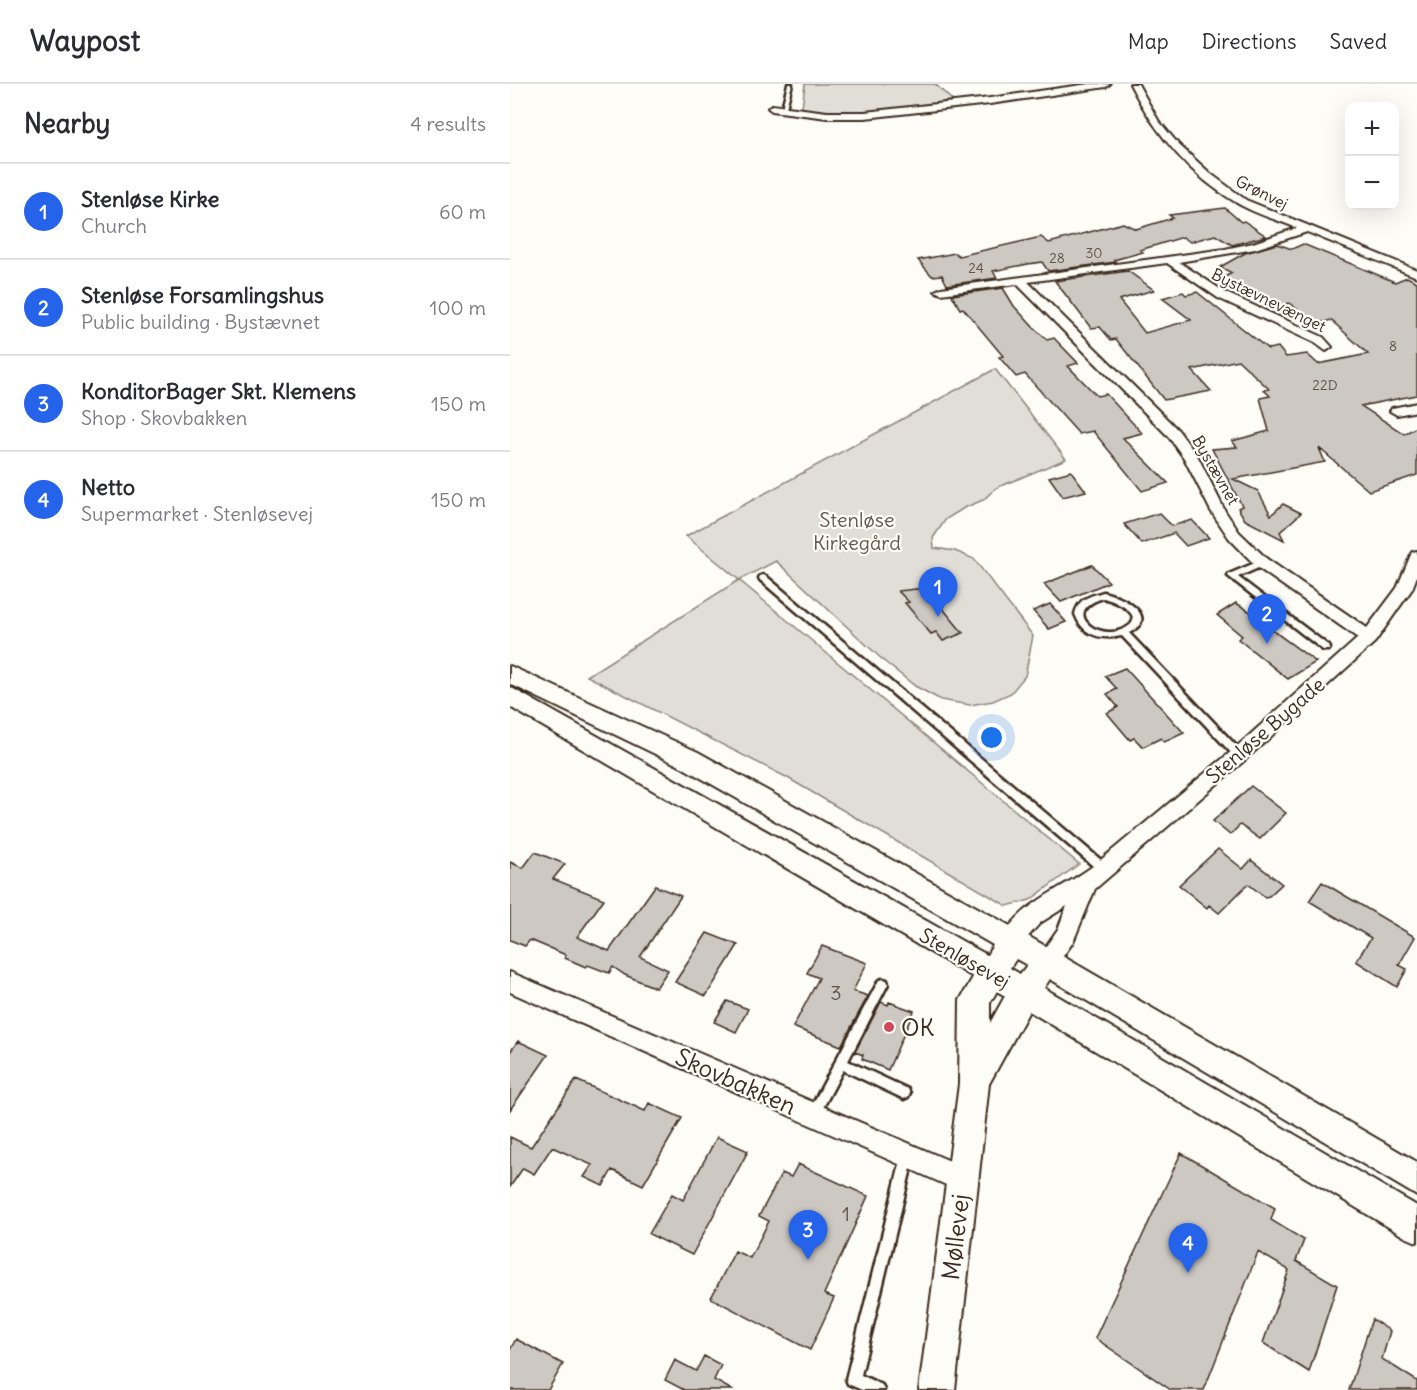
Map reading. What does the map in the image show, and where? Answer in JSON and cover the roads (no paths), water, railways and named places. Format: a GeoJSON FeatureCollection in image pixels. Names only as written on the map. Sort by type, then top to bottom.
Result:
{"type":"FeatureCollection","features":[{"type":"Feature","properties":{"kind":"street"},"geometry":{"type":"LineString","coordinates":[[772,108],[827,115],[865,115],[990,101],[1106,84]]}},
{"type":"Feature","properties":{"kind":"street","name":"Grønvej"},"geometry":{"type":"LineString","coordinates":[[1134,84],[1156,124],[1193,164],[1242,202],[1417,274]]}},
{"type":"Feature","properties":{"kind":"street"},"geometry":{"type":"LineString","coordinates":[[941,291],[1170,260],[1255,246],[1306,229]]}},
{"type":"Feature","properties":{"kind":"street","name":"Bystævnevænget"},"geometry":{"type":"LineString","coordinates":[[1170,260],[1190,278],[1215,293],[1318,340],[1326,347]]}},
{"type":"Feature","properties":{"kind":"street","name":"Bystævnet"},"geometry":{"type":"LineString","coordinates":[[1019,280],[1173,433],[1191,457],[1218,511],[1234,536],[1262,563],[1369,638]]}},
{"type":"Feature","properties":{"kind":"street"},"geometry":{"type":"LineString","coordinates":[[1397,411],[1417,407]]}},
{"type":"Feature","properties":{"kind":"street","name":"Stenløse Bygade"},"geometry":{"type":"LineString","coordinates":[[1011,941],[1033,917],[1087,883],[1104,869],[1239,754],[1369,638],[1404,589],[1417,556]]}},
{"type":"Feature","properties":{"kind":"street","name":"Stenløsevej"},"geometry":{"type":"LineString","coordinates":[[510,674],[688,759],[1011,941],[1417,1180]]}},
{"type":"Feature","properties":{"kind":"street","name":"Stenløsevej"},"geometry":{"type":"LineString","coordinates":[[510,696],[991,972],[1417,1225]]}},
{"type":"Feature","properties":{"kind":"street","name":"Stenløse Bygade"},"geometry":{"type":"LineString","coordinates":[[1046,962],[1066,934],[1087,883]]}},
{"type":"Feature","properties":{"kind":"street","name":"Møllevej"},"geometry":{"type":"LineString","coordinates":[[937,1390],[974,1084],[975,999],[1011,941]]}},
{"type":"Feature","properties":{"kind":"street","name":"Møllevej"},"geometry":{"type":"LineString","coordinates":[[974,1084],[1023,991],[1046,962]]}},
{"type":"Feature","properties":{"kind":"street","name":"Skovbakken"},"geometry":{"type":"LineString","coordinates":[[510,982],[962,1179]]}},
{"type":"Feature","properties":{"kind":"lane"},"geometry":{"type":"LineString","coordinates":[[784,108],[790,84]]}},
{"type":"Feature","properties":{"kind":"lane"},"geometry":{"type":"LineString","coordinates":[[1262,563],[1232,576],[1326,648]]}},
{"type":"Feature","properties":{"kind":"lane"},"geometry":{"type":"LineString","coordinates":[[763,578],[1104,869]]}},
{"type":"Feature","properties":{"kind":"lane"},"geometry":{"type":"LineString","coordinates":[[1114,596],[1124,600],[1132,606],[1136,613],[1136,621],[1124,633],[1112,636],[1090,630],[1082,624],[1078,616],[1079,608],[1084,601],[1093,597],[1114,596]]}},
{"type":"Feature","properties":{"kind":"lane"},"geometry":{"type":"LineString","coordinates":[[1124,633],[1239,754]]}},
{"type":"Feature","properties":{"kind":"lane"},"geometry":{"type":"LineString","coordinates":[[813,1114],[883,984]]}},
{"type":"Feature","properties":{"kind":"lane"},"geometry":{"type":"LineString","coordinates":[[841,1063],[904,1093]]}},
{"type":"Feature","properties":{"kind":"lane"},"geometry":{"type":"LineString","coordinates":[[877,1390],[853,1379],[908,1156]]}},
{"type":"Feature","properties":{"kind":"place","name":"Stenløse Kirke"},"geometry":{"type":"Point","coordinates":[938,617]}},
{"type":"Feature","properties":{"kind":"place","name":"Stenløse Forsamlingshus"},"geometry":{"type":"Point","coordinates":[1267,644]}},
{"type":"Feature","properties":{"kind":"place","name":"OK"},"geometry":{"type":"Point","coordinates":[889,1027]}},
{"type":"Feature","properties":{"kind":"place","name":"KonditorBager Skt. Klemens"},"geometry":{"type":"Point","coordinates":[808,1260]}},
{"type":"Feature","properties":{"kind":"place","name":"Netto"},"geometry":{"type":"Point","coordinates":[1188,1273]}},
{"type":"Feature","properties":{"kind":"park label","name":"Stenløse Kirkegård"},"geometry":{"type":"Point","coordinates":[857,530]}}]}
